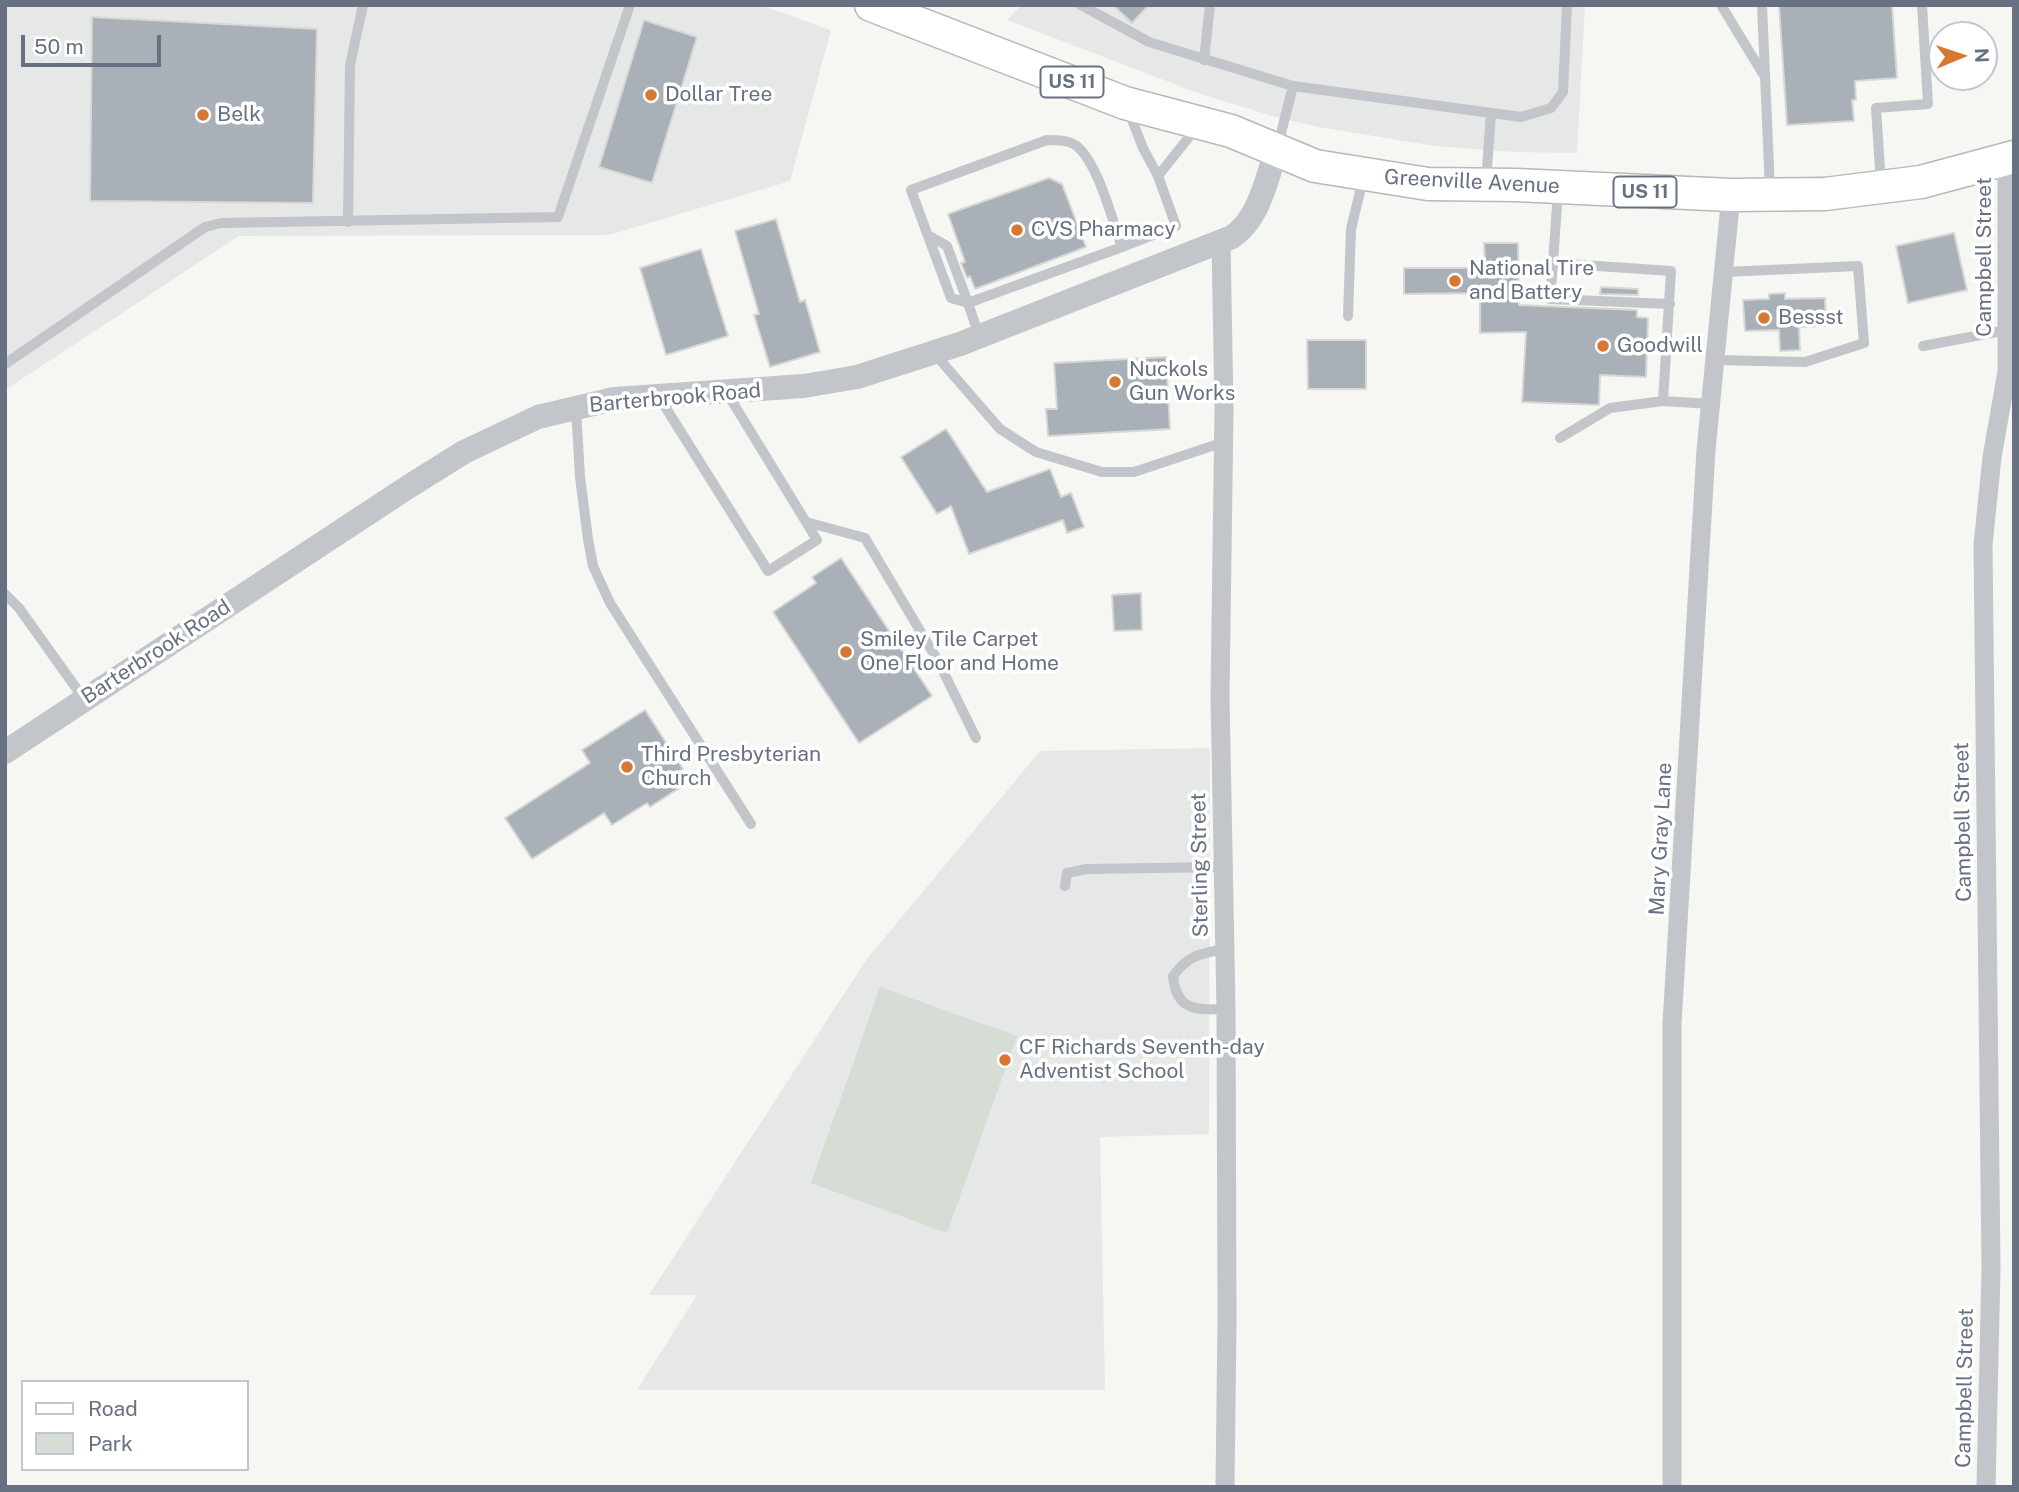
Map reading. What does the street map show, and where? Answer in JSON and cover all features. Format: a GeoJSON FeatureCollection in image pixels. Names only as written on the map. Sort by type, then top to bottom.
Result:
{"type":"FeatureCollection","features":[{"type":"Feature","properties":{"kind":"main road","name":"Greenville Avenue"},"geometry":{"type":"LineString","coordinates":[[871,5],[1125,103],[1231,131],[1315,166],[1428,184],[1486,184],[1731,195],[1825,194],[1881,188],[1956,174],[2010,158]]}},
{"type":"Feature","properties":{"kind":"street","name":"Barterbrook Road"},"geometry":{"type":"LineString","coordinates":[[5,752],[464,452],[514,427],[538,417],[614,399],[825,384],[857,377],[980,336],[1221,242],[1241,231],[1250,220],[1277,149]]}},
{"type":"Feature","properties":{"kind":"street","name":"Campbell Street"},"geometry":{"type":"LineString","coordinates":[[1986,1487],[1991,1268],[1983,545],[1990,470],[2007,372],[2010,158]]}},
{"type":"Feature","properties":{"kind":"street","name":"Mary Gray Lane"},"geometry":{"type":"LineString","coordinates":[[1672,1487],[1672,1024],[1705,462],[1731,195]]}},
{"type":"Feature","properties":{"kind":"street","name":"Sterling Street"},"geometry":{"type":"LineString","coordinates":[[1221,242],[1224,442],[1220,696],[1226,1009],[1227,1320],[1224,1487]]}},
{"type":"Feature","properties":{"kind":"lane"},"geometry":{"type":"LineString","coordinates":[[348,222],[350,65],[363,5]]}},
{"type":"Feature","properties":{"kind":"lane"},"geometry":{"type":"LineString","coordinates":[[5,363],[205,227],[220,223],[558,217],[630,5]]}},
{"type":"Feature","properties":{"kind":"lane"},"geometry":{"type":"LineString","coordinates":[[1081,5],[1149,42],[1293,86],[1521,117],[1551,108],[1563,92],[1567,5]]}},
{"type":"Feature","properties":{"kind":"lane"},"geometry":{"type":"LineString","coordinates":[[1204,60],[1210,5]]}},
{"type":"Feature","properties":{"kind":"lane"},"geometry":{"type":"LineString","coordinates":[[1721,5],[1765,78]]}},
{"type":"Feature","properties":{"kind":"lane"},"geometry":{"type":"LineString","coordinates":[[1762,5],[1770,195]]}},
{"type":"Feature","properties":{"kind":"lane"},"geometry":{"type":"LineString","coordinates":[[1881,188],[1876,108],[1928,104],[1922,5]]}},
{"type":"Feature","properties":{"kind":"lane"},"geometry":{"type":"LineString","coordinates":[[1277,149],[1293,86]]}},
{"type":"Feature","properties":{"kind":"lane"},"geometry":{"type":"LineString","coordinates":[[968,303],[1176,226],[1158,176],[1143,148],[1125,103]]}},
{"type":"Feature","properties":{"kind":"lane"},"geometry":{"type":"LineString","coordinates":[[1486,184],[1491,113]]}},
{"type":"Feature","properties":{"kind":"lane"},"geometry":{"type":"LineString","coordinates":[[1158,176],[1200,123]]}},
{"type":"Feature","properties":{"kind":"lane"},"geometry":{"type":"LineString","coordinates":[[980,336],[947,246],[928,235],[911,190],[1047,140],[1060,139],[1076,145],[1091,163],[1122,247]]}},
{"type":"Feature","properties":{"kind":"lane"},"geometry":{"type":"LineString","coordinates":[[1348,316],[1351,229],[1364,175]]}},
{"type":"Feature","properties":{"kind":"lane"},"geometry":{"type":"LineString","coordinates":[[1558,187],[1550,299],[1670,304]]}},
{"type":"Feature","properties":{"kind":"lane"},"geometry":{"type":"LineString","coordinates":[[1553,263],[1671,271],[1663,401]]}},
{"type":"Feature","properties":{"kind":"lane"},"geometry":{"type":"LineString","coordinates":[[1716,360],[1805,362],[1864,343],[1857,266],[1725,272]]}},
{"type":"Feature","properties":{"kind":"lane"},"geometry":{"type":"LineString","coordinates":[[1923,346],[2008,330]]}},
{"type":"Feature","properties":{"kind":"lane"},"geometry":{"type":"LineString","coordinates":[[933,352],[1000,429],[1035,452],[1102,472],[1134,472],[1224,442]]}},
{"type":"Feature","properties":{"kind":"lane"},"geometry":{"type":"LineString","coordinates":[[659,397],[768,571],[817,540],[726,393]]}},
{"type":"Feature","properties":{"kind":"lane"},"geometry":{"type":"LineString","coordinates":[[1560,438],[1610,408],[1663,401],[1711,404]]}},
{"type":"Feature","properties":{"kind":"lane"},"geometry":{"type":"LineString","coordinates":[[576,408],[580,477],[593,566],[610,603],[751,824]]}},
{"type":"Feature","properties":{"kind":"lane"},"geometry":{"type":"LineString","coordinates":[[806,522],[865,538],[938,660],[976,738]]}},
{"type":"Feature","properties":{"kind":"lane"},"geometry":{"type":"LineString","coordinates":[[5,594],[19,608],[85,700]]}},
{"type":"Feature","properties":{"kind":"lane"},"geometry":{"type":"LineString","coordinates":[[1065,886],[1067,873],[1087,869],[1223,867]]}},
{"type":"Feature","properties":{"kind":"lane"},"geometry":{"type":"LineString","coordinates":[[1224,949],[1195,955],[1183,963],[1173,976],[1174,991],[1182,1002],[1198,1010],[1226,1009]]}},
{"type":"Feature","properties":{"kind":"shaded area"},"geometry":{"type":"Polygon","coordinates":[[[5,5],[760,5],[831,30],[790,181],[609,235],[239,236],[5,390],[5,5]]]}},
{"type":"Feature","properties":{"kind":"shaded area"},"geometry":{"type":"Polygon","coordinates":[[[1022,5],[1585,5],[1577,153],[1514,152],[1435,146],[1319,127],[1272,116],[1198,93],[1007,20],[1022,5]]]}},
{"type":"Feature","properties":{"kind":"shaded area","name":"CF Richards Seventh-day Adventist School"},"geometry":{"type":"Polygon","coordinates":[[[1210,748],[1209,1134],[1100,1137],[1105,1390],[637,1390],[697,1295],[649,1295],[866,960],[1040,751],[1210,748]]]}},
{"type":"Feature","properties":{"kind":"green space"},"geometry":{"type":"Polygon","coordinates":[[[880,987],[1017,1036],[947,1233],[811,1183],[880,987]]]}},
{"type":"Feature","properties":{"kind":"building"},"geometry":{"type":"Polygon","coordinates":[[[1113,5],[1149,5],[1132,23],[1113,5]]]}},
{"type":"Feature","properties":{"kind":"building"},"geometry":{"type":"Polygon","coordinates":[[[1779,5],[1892,5],[1897,78],[1855,81],[1856,100],[1852,100],[1854,121],[1787,125],[1779,5]]]}},
{"type":"Feature","properties":{"kind":"building","name":"Belk"},"geometry":{"type":"Polygon","coordinates":[[[92,17],[317,29],[313,203],[90,201],[92,17]]]}},
{"type":"Feature","properties":{"kind":"building"},"geometry":{"type":"Polygon","coordinates":[[[644,20],[697,37],[652,183],[599,167],[644,20]]]}},
{"type":"Feature","properties":{"kind":"building","name":"CVS Pharmacy"},"geometry":{"type":"Polygon","coordinates":[[[1049,178],[1062,184],[1086,247],[975,289],[961,263],[965,262],[948,214],[1049,178]]]}},
{"type":"Feature","properties":{"kind":"building"},"geometry":{"type":"Polygon","coordinates":[[[776,219],[800,302],[805,300],[820,352],[770,367],[754,315],[759,314],[735,231],[776,219]]]}},
{"type":"Feature","properties":{"kind":"building"},"geometry":{"type":"Polygon","coordinates":[[[1954,233],[1967,290],[1908,303],[1896,246],[1954,233]]]}},
{"type":"Feature","properties":{"kind":"building"},"geometry":{"type":"Polygon","coordinates":[[[1484,243],[1518,243],[1519,305],[1637,310],[1637,317],[1648,318],[1646,377],[1600,375],[1599,405],[1522,402],[1526,332],[1480,333],[1480,293],[1404,294],[1404,268],[1485,268],[1484,243]]]}},
{"type":"Feature","properties":{"kind":"building"},"geometry":{"type":"Polygon","coordinates":[[[701,249],[728,336],[666,355],[640,268],[701,249]]]}},
{"type":"Feature","properties":{"kind":"building"},"geometry":{"type":"Polygon","coordinates":[[[1601,287],[1638,289],[1638,295],[1600,294],[1601,287]]]}},
{"type":"Feature","properties":{"kind":"building"},"geometry":{"type":"Polygon","coordinates":[[[1785,293],[1785,299],[1825,298],[1826,326],[1799,327],[1800,350],[1780,351],[1779,330],[1745,331],[1743,300],[1769,299],[1769,294],[1785,293]]]}},
{"type":"Feature","properties":{"kind":"building"},"geometry":{"type":"Polygon","coordinates":[[[1307,340],[1366,340],[1366,389],[1308,389],[1307,340]]]}},
{"type":"Feature","properties":{"kind":"building"},"geometry":{"type":"Polygon","coordinates":[[[1166,357],[1170,429],[1048,436],[1046,409],[1057,409],[1054,363],[1166,357]]]}},
{"type":"Feature","properties":{"kind":"building"},"geometry":{"type":"Polygon","coordinates":[[[946,429],[987,492],[1050,469],[1061,497],[1071,493],[1084,527],[1067,533],[1063,520],[969,554],[951,506],[937,514],[901,457],[946,429]]]}},
{"type":"Feature","properties":{"kind":"building"},"geometry":{"type":"Polygon","coordinates":[[[841,558],[932,696],[859,743],[773,612],[816,583],[812,577],[841,558]]]}},
{"type":"Feature","properties":{"kind":"building"},"geometry":{"type":"Polygon","coordinates":[[[1141,593],[1142,630],[1114,631],[1112,595],[1141,593]]]}},
{"type":"Feature","properties":{"kind":"building"},"geometry":{"type":"Polygon","coordinates":[[[645,710],[683,769],[673,775],[681,787],[650,807],[647,803],[612,825],[604,813],[532,859],[505,818],[590,763],[582,750],[645,710]]]}},
{"type":"Feature","properties":{"kind":"place","name":"Dollar Tree"},"geometry":{"type":"Point","coordinates":[651,95]}},
{"type":"Feature","properties":{"kind":"place","name":"Belk"},"geometry":{"type":"Point","coordinates":[203,115]}},
{"type":"Feature","properties":{"kind":"place","name":"CVS Pharmacy"},"geometry":{"type":"Point","coordinates":[1017,230]}},
{"type":"Feature","properties":{"kind":"place","name":"National Tire and Battery"},"geometry":{"type":"Point","coordinates":[1455,281]}},
{"type":"Feature","properties":{"kind":"place","name":"Bessst"},"geometry":{"type":"Point","coordinates":[1764,318]}},
{"type":"Feature","properties":{"kind":"place","name":"Goodwill"},"geometry":{"type":"Point","coordinates":[1603,346]}},
{"type":"Feature","properties":{"kind":"place","name":"Nuckols Gun Works"},"geometry":{"type":"Point","coordinates":[1115,382]}},
{"type":"Feature","properties":{"kind":"place","name":"Smiley Tile Carpet One Floor and Home"},"geometry":{"type":"Point","coordinates":[846,652]}},
{"type":"Feature","properties":{"kind":"place","name":"Third Presbyterian Church"},"geometry":{"type":"Point","coordinates":[627,767]}},
{"type":"Feature","properties":{"kind":"place","name":"CF Richards Seventh-day Adventist School"},"geometry":{"type":"Point","coordinates":[1005,1060]}}]}
